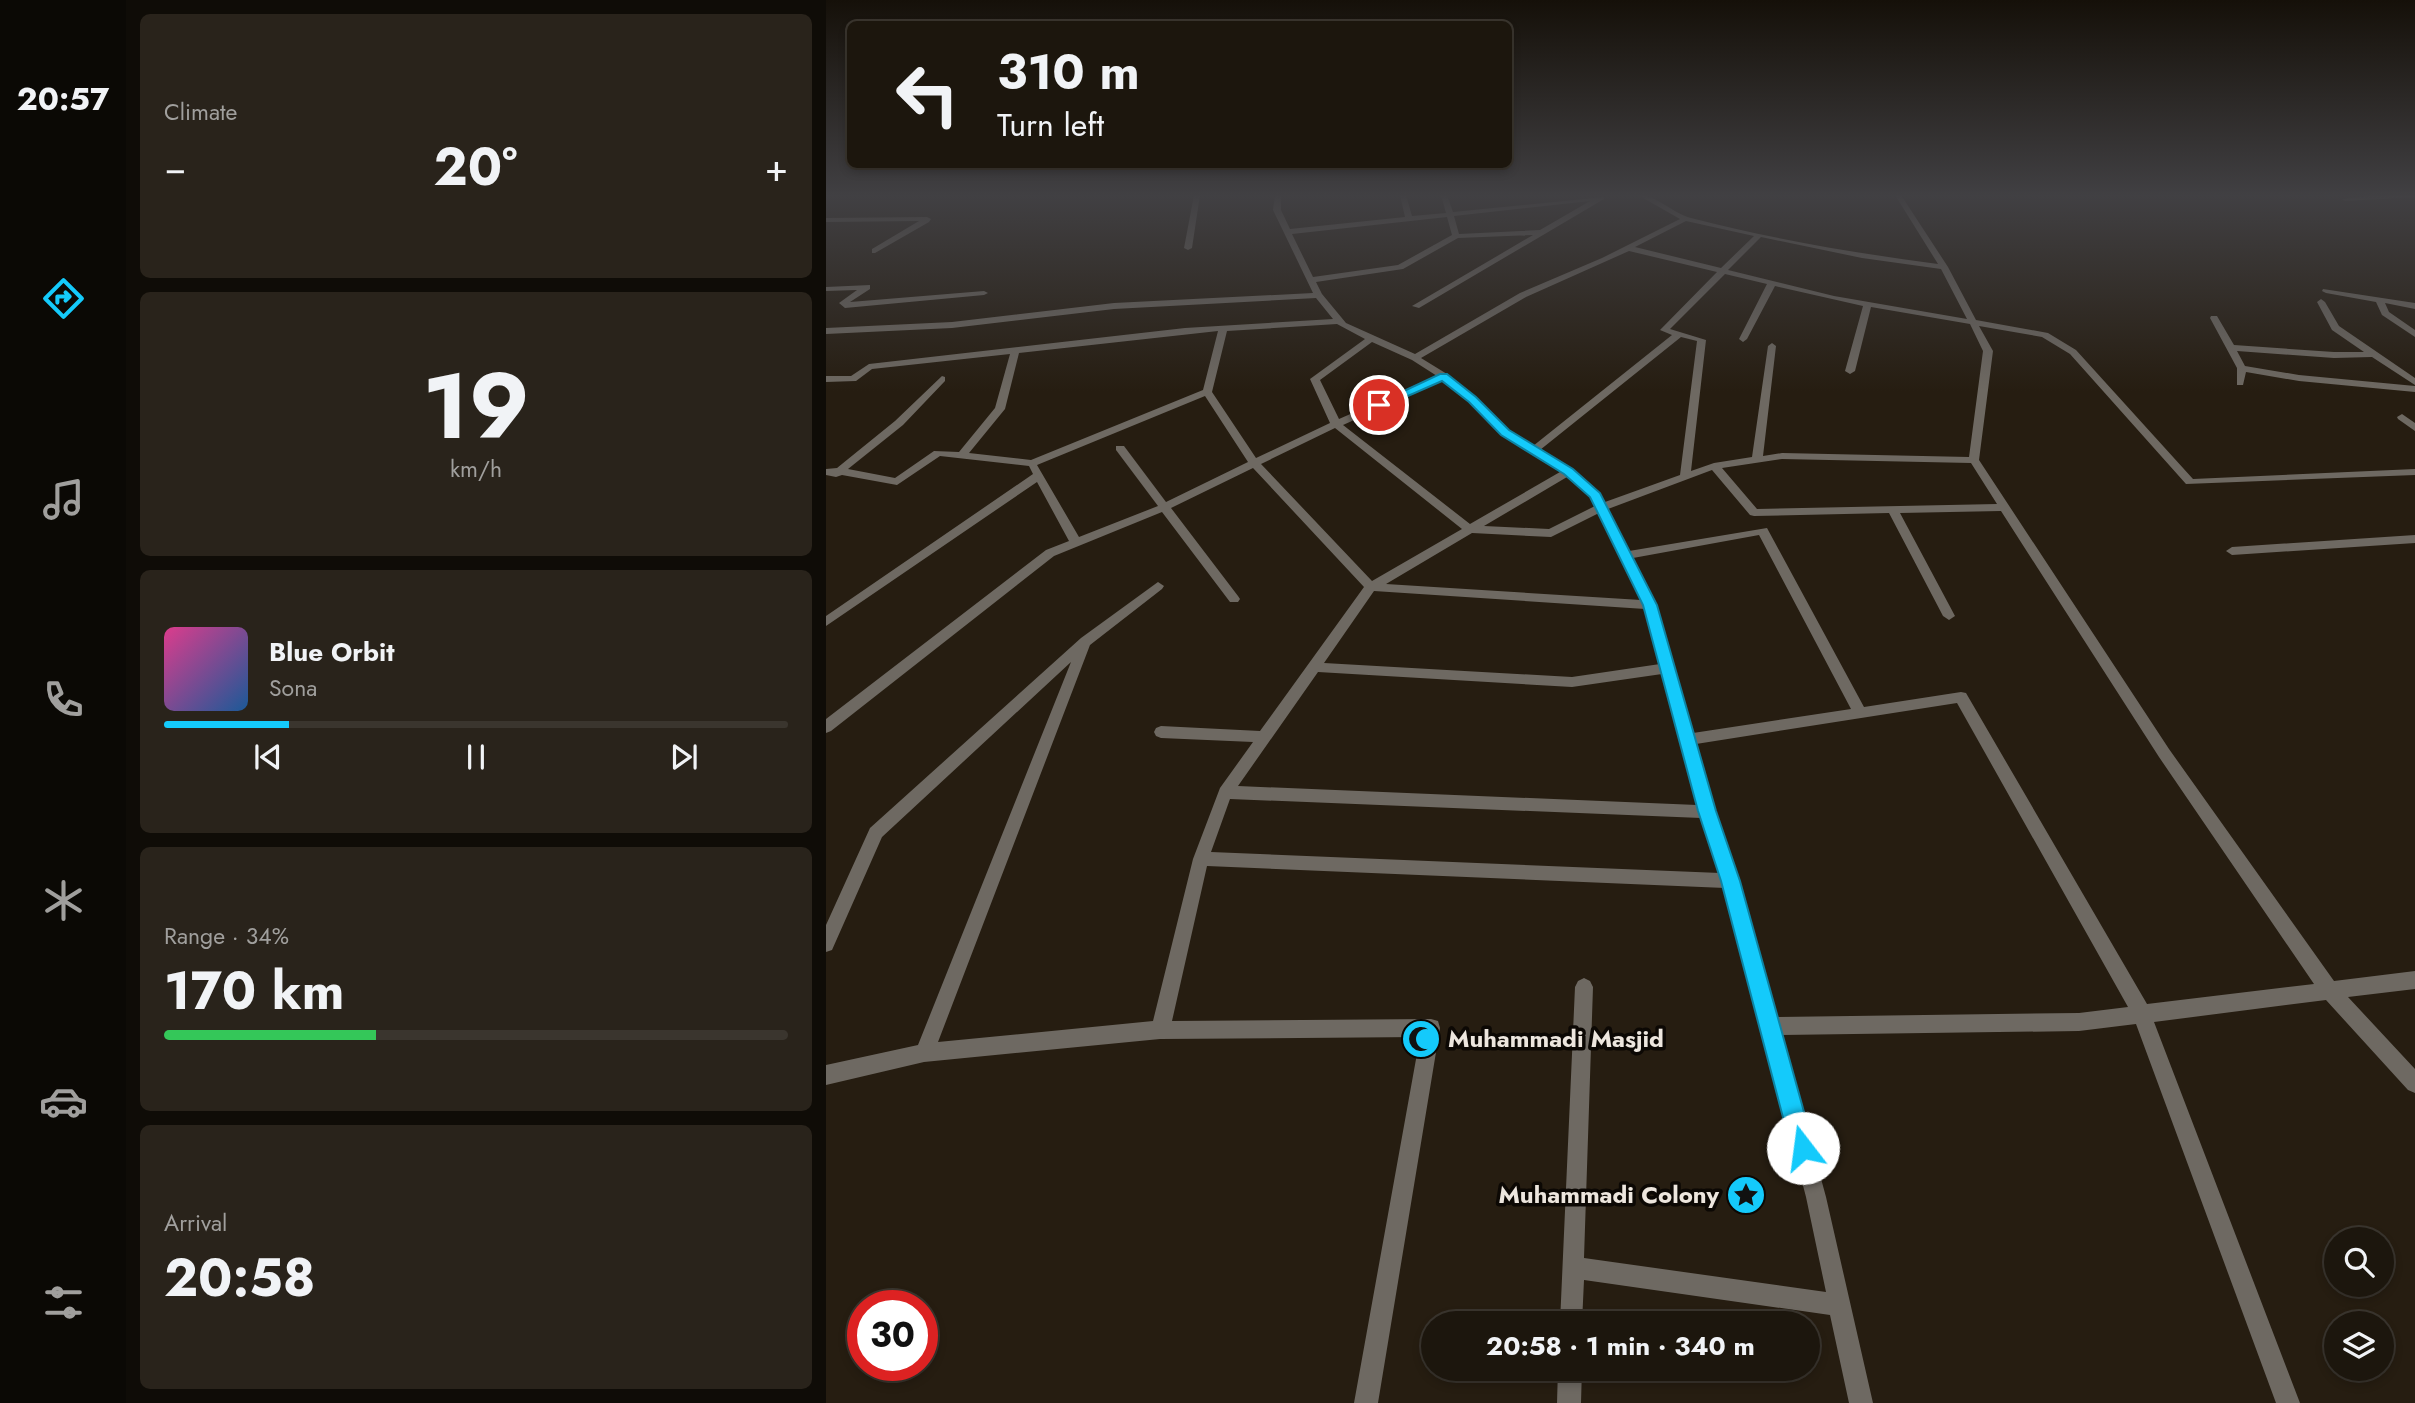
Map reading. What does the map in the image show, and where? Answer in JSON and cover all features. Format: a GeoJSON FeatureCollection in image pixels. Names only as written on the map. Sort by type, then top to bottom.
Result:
{"type":"FeatureCollection","features":[{"type":"Feature","properties":{"kind":"street"},"geometry":{"type":"LineString","coordinates":[[1301,260],[1318,295],[1339,321],[1415,358],[1444,376],[1472,399],[1505,433],[1568,472],[1596,496],[1602,507],[1650,605],[1707,811],[1731,881],[1816,1197],[1861,1403]]}},
{"type":"Feature","properties":{"kind":"street"},"geometry":{"type":"LineString","coordinates":[[1310,280],[1400,267],[1412,260]]}},
{"type":"Feature","properties":{"kind":"street"},"geometry":{"type":"LineString","coordinates":[[1416,306],[1494,260]]}},
{"type":"Feature","properties":{"kind":"street"},"geometry":{"type":"LineString","coordinates":[[1415,358],[1523,295],[1600,260]]}},
{"type":"Feature","properties":{"kind":"street"},"geometry":{"type":"LineString","coordinates":[[1680,260],[1868,304],[2045,335],[2073,352],[2190,482],[2415,472]]}},
{"type":"Feature","properties":{"kind":"street"},"geometry":{"type":"LineString","coordinates":[[1685,477],[1702,340],[1664,330],[1734,260]]}},
{"type":"Feature","properties":{"kind":"street"},"geometry":{"type":"LineString","coordinates":[[1895,260],[1944,267]]}},
{"type":"Feature","properties":{"kind":"street"},"geometry":{"type":"LineString","coordinates":[[1940,260],[1987,351],[1975,460],[2164,753],[2329,990],[2415,1083]]}},
{"type":"Feature","properties":{"kind":"street"},"geometry":{"type":"LineString","coordinates":[[1743,339],[1772,283]]}},
{"type":"Feature","properties":{"kind":"street"},"geometry":{"type":"LineString","coordinates":[[826,289],[867,287],[844,303],[845,305],[984,293]]}},
{"type":"Feature","properties":{"kind":"street"},"geometry":{"type":"LineString","coordinates":[[2326,291],[2415,306]]}},
{"type":"Feature","properties":{"kind":"street"},"geometry":{"type":"LineString","coordinates":[[826,331],[952,325],[1114,306],[1318,295]]}},
{"type":"Feature","properties":{"kind":"street"},"geometry":{"type":"LineString","coordinates":[[2379,300],[2385,313],[2415,334]]}},
{"type":"Feature","properties":{"kind":"street"},"geometry":{"type":"LineString","coordinates":[[2321,302],[2335,328],[2415,382]]}},
{"type":"Feature","properties":{"kind":"street"},"geometry":{"type":"LineString","coordinates":[[1850,371],[1868,304]]}},
{"type":"Feature","properties":{"kind":"street"},"geometry":{"type":"LineString","coordinates":[[2214,318],[2242,368],[2240,383]]}},
{"type":"Feature","properties":{"kind":"street"},"geometry":{"type":"LineString","coordinates":[[826,379],[853,379],[869,366],[1223,329],[1339,321]]}},
{"type":"Feature","properties":{"kind":"street"},"geometry":{"type":"LineString","coordinates":[[1223,329],[1207,392],[1254,463],[1371,587],[1650,605]]}},
{"type":"Feature","properties":{"kind":"street"},"geometry":{"type":"LineString","coordinates":[[1534,450],[1679,334]]}},
{"type":"Feature","properties":{"kind":"street"},"geometry":{"type":"LineString","coordinates":[[1372,338],[1315,379],[1336,424],[1469,529],[1550,533],[1602,507],[1714,466],[1782,456],[1975,460]]}},
{"type":"Feature","properties":{"kind":"street"},"geometry":{"type":"LineString","coordinates":[[1757,460],[1772,346]]}},
{"type":"Feature","properties":{"kind":"street"},"geometry":{"type":"LineString","coordinates":[[2232,348],[2334,355],[2376,354]]}},
{"type":"Feature","properties":{"kind":"street"},"geometry":{"type":"LineString","coordinates":[[961,456],[1000,409],[1015,350]]}},
{"type":"Feature","properties":{"kind":"street"},"geometry":{"type":"LineString","coordinates":[[2242,368],[2299,378],[2415,389]]}},
{"type":"Feature","properties":{"kind":"street"},"geometry":{"type":"LineString","coordinates":[[826,727],[1050,553],[1164,506],[1444,376]]}},
{"type":"Feature","properties":{"kind":"street"},"geometry":{"type":"LineString","coordinates":[[826,481],[899,423],[942,379]]}},
{"type":"Feature","properties":{"kind":"street"},"geometry":{"type":"LineString","coordinates":[[826,472],[841,471],[897,482],[938,453],[1032,463],[1207,392]]}},
{"type":"Feature","properties":{"kind":"street"},"geometry":{"type":"LineString","coordinates":[[2402,418],[2415,428]]}},
{"type":"Feature","properties":{"kind":"street"},"geometry":{"type":"LineString","coordinates":[[1120,448],[1234,599]]}},
{"type":"Feature","properties":{"kind":"street"},"geometry":{"type":"LineString","coordinates":[[1032,463],[1076,542]]}},
{"type":"Feature","properties":{"kind":"street"},"geometry":{"type":"LineString","coordinates":[[1714,466],[1754,513],[2006,507]]}},
{"type":"Feature","properties":{"kind":"street"},"geometry":{"type":"LineString","coordinates":[[1160,1030],[1201,859],[1225,792],[1371,587],[1568,472]]}},
{"type":"Feature","properties":{"kind":"street"},"geometry":{"type":"LineString","coordinates":[[826,622],[1039,475]]}},
{"type":"Feature","properties":{"kind":"street"},"geometry":{"type":"LineString","coordinates":[[1893,510],[1949,616]]}},
{"type":"Feature","properties":{"kind":"street"},"geometry":{"type":"LineString","coordinates":[[1625,556],[1763,531],[1860,713]]}},
{"type":"Feature","properties":{"kind":"street"},"geometry":{"type":"LineString","coordinates":[[2232,551],[2415,540]]}},
{"type":"Feature","properties":{"kind":"street"},"geometry":{"type":"LineString","coordinates":[[826,944],[876,834],[1086,642],[1158,586]]}},
{"type":"Feature","properties":{"kind":"street"},"geometry":{"type":"LineString","coordinates":[[924,1053],[1086,642]]}},
{"type":"Feature","properties":{"kind":"street"},"geometry":{"type":"LineString","coordinates":[[1316,667],[1572,682],[1667,668]]}},
{"type":"Feature","properties":{"kind":"street"},"geometry":{"type":"LineString","coordinates":[[1687,740],[1961,696],[2142,1014],[2288,1403]]}},
{"type":"Feature","properties":{"kind":"street"},"geometry":{"type":"LineString","coordinates":[[1161,732],[1266,737]]}},
{"type":"Feature","properties":{"kind":"street"},"geometry":{"type":"LineString","coordinates":[[1225,792],[1707,811]]}},
{"type":"Feature","properties":{"kind":"street"},"geometry":{"type":"LineString","coordinates":[[1201,859],[1731,881]]}},
{"type":"Feature","properties":{"kind":"street"},"geometry":{"type":"LineString","coordinates":[[1770,1026],[2079,1022],[2415,980]]}},
{"type":"Feature","properties":{"kind":"street"},"geometry":{"type":"LineString","coordinates":[[1572,1311],[1584,988]]}},
{"type":"Feature","properties":{"kind":"street"},"geometry":{"type":"LineString","coordinates":[[826,1075],[924,1053],[1160,1030],[1431,1028],[1366,1403]]}},
{"type":"Feature","properties":{"kind":"street"},"geometry":{"type":"LineString","coordinates":[[1573,1267],[1840,1305]]}},
{"type":"Feature","properties":{"kind":"street"},"geometry":{"type":"LineString","coordinates":[[1569,1403],[1570,1381]]}},
{"type":"Feature","properties":{"kind":"place","name":"Muhammadi Masjid"},"geometry":{"type":"Point","coordinates":[1421,1039]}},
{"type":"Feature","properties":{"kind":"place","name":"Muhammadi Colony"},"geometry":{"type":"Point","coordinates":[1746,1195]}},
{"type":"Feature","properties":{"kind":"route"},"geometry":{"type":"LineString","coordinates":[[1379,405],[1444,376],[1472,399],[1505,433],[1568,472],[1596,496],[1650,605],[1707,811],[1731,881],[1803,1148]]}}]}
